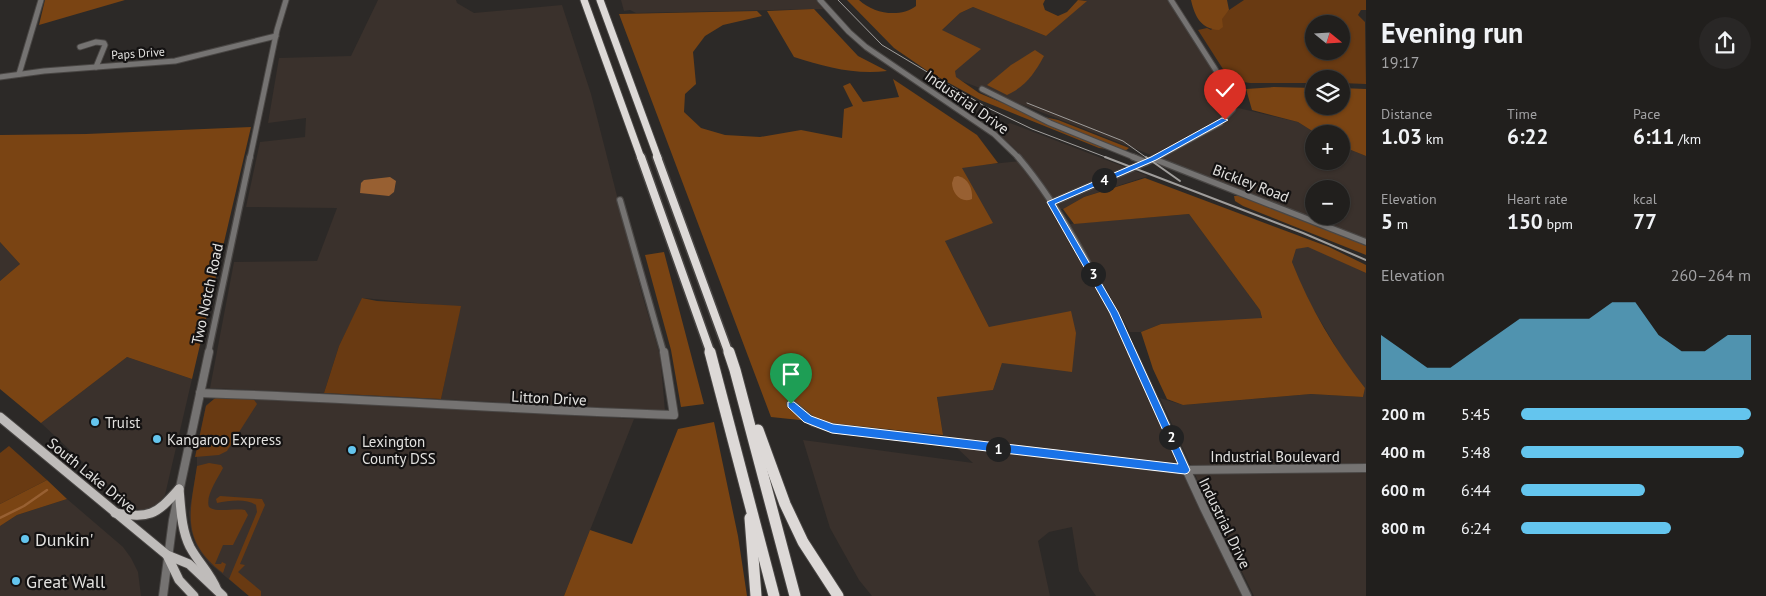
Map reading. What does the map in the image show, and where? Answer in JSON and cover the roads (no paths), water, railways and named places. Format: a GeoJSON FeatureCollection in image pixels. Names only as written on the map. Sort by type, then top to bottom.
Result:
{"type":"FeatureCollection","features":[{"type":"Feature","properties":{"kind":"highway"},"geometry":{"type":"LineString","coordinates":[[584,0],[706,337],[728,414],[774,596]]}},
{"type":"Feature","properties":{"kind":"highway"},"geometry":{"type":"LineString","coordinates":[[600,0],[735,370],[796,526],[822,575],[838,596]]}},
{"type":"Feature","properties":{"kind":"highway"},"geometry":{"type":"LineString","coordinates":[[735,370],[795,596]]}},
{"type":"Feature","properties":{"kind":"highway"},"geometry":{"type":"LineString","coordinates":[[750,498],[752,566],[756,596]]}},
{"type":"Feature","properties":{"kind":"main road","name":"South Lake Drive"},"geometry":{"type":"LineString","coordinates":[[0,417],[167,555],[189,564],[220,593]]}},
{"type":"Feature","properties":{"kind":"main road"},"geometry":{"type":"LineString","coordinates":[[115,513],[139,516],[153,514],[162,508],[179,489]]}},
{"type":"Feature","properties":{"kind":"main road"},"geometry":{"type":"LineString","coordinates":[[179,489],[188,540],[192,551],[213,577],[220,593]]}},
{"type":"Feature","properties":{"kind":"main road","name":"South Lake Drive"},"geometry":{"type":"LineString","coordinates":[[167,555],[179,580],[194,596]]}},
{"type":"Feature","properties":{"kind":"street"},"geometry":{"type":"LineString","coordinates":[[19,74],[41,0]]}},
{"type":"Feature","properties":{"kind":"street","name":"Two Notch Road"},"geometry":{"type":"LineString","coordinates":[[163,596],[167,555],[179,489],[276,36],[286,0]]}},
{"type":"Feature","properties":{"kind":"street","name":"Industrial Drive"},"geometry":{"type":"LineString","coordinates":[[820,0],[866,47],[1004,142],[1022,161],[1051,202],[1114,312],[1185,470],[1247,596]]}},
{"type":"Feature","properties":{"kind":"street"},"geometry":{"type":"LineString","coordinates":[[1051,202],[1154,159],[1220,123],[1231,113],[1234,104],[1227,86],[1171,0]]}},
{"type":"Feature","properties":{"kind":"street","name":"Paps Drive"},"geometry":{"type":"LineString","coordinates":[[0,77],[185,59],[276,36]]}},
{"type":"Feature","properties":{"kind":"street"},"geometry":{"type":"LineString","coordinates":[[80,47],[96,42],[104,43],[105,45],[96,67]]}},
{"type":"Feature","properties":{"kind":"street"},"geometry":{"type":"LineString","coordinates":[[982,89],[1050,123],[1146,162]]}},
{"type":"Feature","properties":{"kind":"street","name":"Bickley Road"},"geometry":{"type":"LineString","coordinates":[[1154,159],[1366,242]]}},
{"type":"Feature","properties":{"kind":"street","name":"Litton Drive"},"geometry":{"type":"LineString","coordinates":[[200,393],[674,415],[663,346],[620,200]]}},
{"type":"Feature","properties":{"kind":"street","name":"Industrial Boulevard"},"geometry":{"type":"LineString","coordinates":[[791,404],[808,419],[832,428],[1185,470],[1366,468]]}},
{"type":"Feature","properties":{"kind":"waterway"},"geometry":{"type":"LineString","coordinates":[[0,518],[24,506],[47,490]]}},
{"type":"Feature","properties":{"kind":"railway"},"geometry":{"type":"LineString","coordinates":[[838,0],[882,45],[986,107],[1032,129],[1108,158]]}},
{"type":"Feature","properties":{"kind":"railway"},"geometry":{"type":"LineString","coordinates":[[1027,103],[1123,141],[1147,158]]}},
{"type":"Feature","properties":{"kind":"railway"},"geometry":{"type":"LineString","coordinates":[[1105,157],[1303,233],[1366,260]]}},
{"type":"Feature","properties":{"kind":"railway"},"geometry":{"type":"LineString","coordinates":[[1146,157],[1180,181]]}},
{"type":"Feature","properties":{"kind":"place","name":"Truist"},"geometry":{"type":"Point","coordinates":[95,422]}},
{"type":"Feature","properties":{"kind":"place","name":"Kangaroo Express"},"geometry":{"type":"Point","coordinates":[157,439]}},
{"type":"Feature","properties":{"kind":"place","name":"Lexington County DSS"},"geometry":{"type":"Point","coordinates":[352,450]}},
{"type":"Feature","properties":{"kind":"place","name":"Dunkin'"},"geometry":{"type":"Point","coordinates":[25,539]}},
{"type":"Feature","properties":{"kind":"place","name":"Great Wall"},"geometry":{"type":"Point","coordinates":[16,581]}}]}
